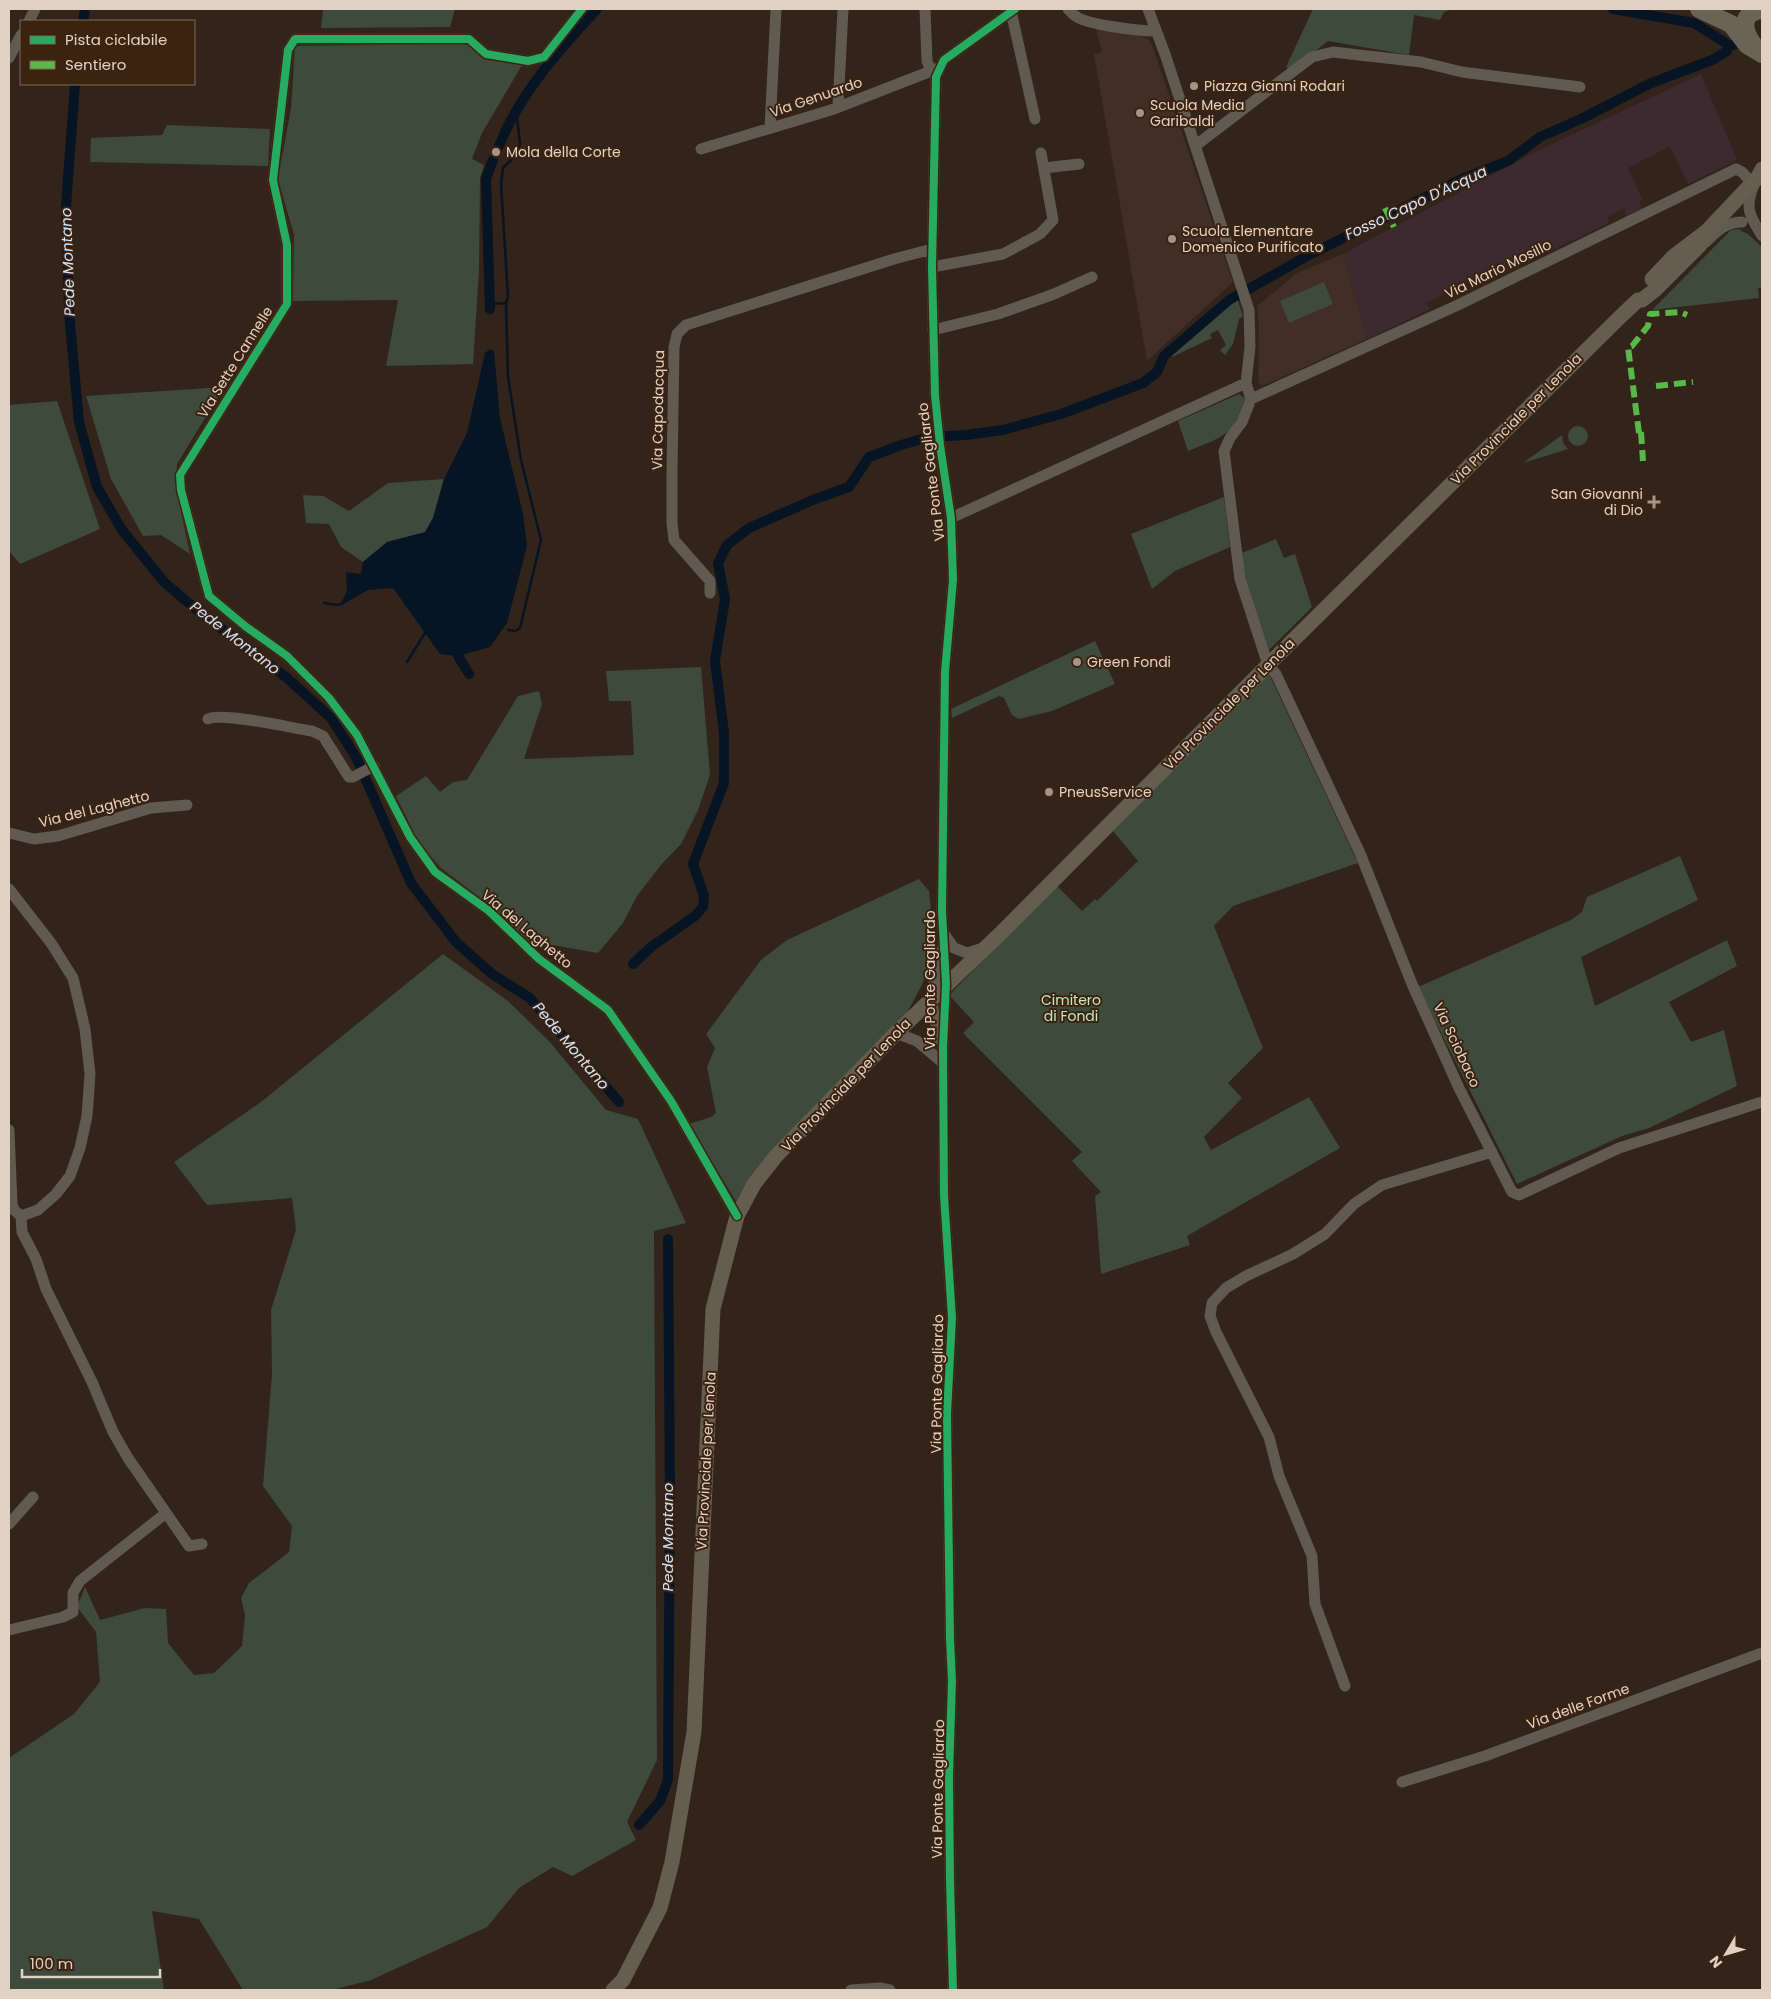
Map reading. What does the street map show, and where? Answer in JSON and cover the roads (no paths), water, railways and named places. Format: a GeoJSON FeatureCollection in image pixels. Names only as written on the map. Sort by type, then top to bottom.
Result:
{"type":"FeatureCollection","features":[{"type":"Feature","properties":{"kind":"main road"},"geometry":{"type":"LineString","coordinates":[[1699,9],[1731,24],[1747,46],[1760,52]]}},
{"type":"Feature","properties":{"kind":"main road"},"geometry":{"type":"LineString","coordinates":[[1739,36],[1737,24],[1740,14],[1746,9]]}},
{"type":"Feature","properties":{"kind":"main road"},"geometry":{"type":"LineString","coordinates":[[1760,52],[1748,36],[1744,25],[1747,17],[1754,11],[1762,10]]}},
{"type":"Feature","properties":{"kind":"main road","name":"Via Provinciale per Lenola"},"geometry":{"type":"LineString","coordinates":[[1638,300],[1637,296],[1674,256],[1707,231],[1759,175]]}},
{"type":"Feature","properties":{"kind":"main road","name":"Via Provinciale per Lenola"},"geometry":{"type":"LineString","coordinates":[[613,1990],[623,1980],[660,1908],[672,1862],[694,1732],[714,1309],[737,1216],[754,1184],[776,1156],[896,1033],[1000,934],[1268,665],[1638,300],[1642,300],[1656,289],[1700,245],[1707,231]]}},
{"type":"Feature","properties":{"kind":"street"},"geometry":{"type":"LineString","coordinates":[[30,20],[36,9]]}},
{"type":"Feature","properties":{"kind":"street","name":"Via Sette Cannelle"},"geometry":{"type":"LineString","coordinates":[[371,765],[357,734],[329,698],[287,656],[245,626],[209,596],[181,490],[180,474],[287,304],[287,245],[273,180],[288,50],[295,39],[470,39],[486,54],[528,61],[544,57],[582,9]]}},
{"type":"Feature","properties":{"kind":"street"},"geometry":{"type":"LineString","coordinates":[[770,128],[776,9]]}},
{"type":"Feature","properties":{"kind":"street"},"geometry":{"type":"LineString","coordinates":[[838,107],[843,9]]}},
{"type":"Feature","properties":{"kind":"street","name":"Via Ponte Gagliardo"},"geometry":{"type":"LineString","coordinates":[[925,9],[927,61],[935,70],[936,77],[932,249],[934,395],[951,518],[952,580],[945,672],[942,911],[946,984],[943,1063],[944,1195],[952,1318],[946,1414],[952,1681],[949,1776],[953,1990]]}},
{"type":"Feature","properties":{"kind":"street"},"geometry":{"type":"LineString","coordinates":[[1068,9],[1077,18],[1140,31],[1155,31]]}},
{"type":"Feature","properties":{"kind":"street"},"geometry":{"type":"LineString","coordinates":[[1148,9],[1165,54],[1249,310],[1250,347],[1246,383],[1251,399]]}},
{"type":"Feature","properties":{"kind":"street"},"geometry":{"type":"LineString","coordinates":[[935,70],[944,60],[1013,10],[1035,119]]}},
{"type":"Feature","properties":{"kind":"street"},"geometry":{"type":"LineString","coordinates":[[9,58],[20,37]]}},
{"type":"Feature","properties":{"kind":"street"},"geometry":{"type":"LineString","coordinates":[[1195,146],[1312,57],[1334,52],[1421,62],[1462,72],[1580,87]]}},
{"type":"Feature","properties":{"kind":"street","name":"Via Genuardo"},"geometry":{"type":"LineString","coordinates":[[701,149],[838,107],[935,70]]}},
{"type":"Feature","properties":{"kind":"street"},"geometry":{"type":"LineString","coordinates":[[932,267],[1003,254],[1040,234],[1053,220],[1041,153]]}},
{"type":"Feature","properties":{"kind":"street"},"geometry":{"type":"LineString","coordinates":[[1044,168],[1079,164]]}},
{"type":"Feature","properties":{"kind":"street","name":"Via Mario Mosillo"},"geometry":{"type":"LineString","coordinates":[[1251,399],[1458,305],[1736,169],[1759,175]]}},
{"type":"Feature","properties":{"kind":"street"},"geometry":{"type":"LineString","coordinates":[[1746,219],[1749,197],[1759,175]]}},
{"type":"Feature","properties":{"kind":"street"},"geometry":{"type":"LineString","coordinates":[[1732,205],[1762,237]]}},
{"type":"Feature","properties":{"kind":"street"},"geometry":{"type":"LineString","coordinates":[[1656,289],[1676,274],[1716,232],[1728,224],[1746,219]]}},
{"type":"Feature","properties":{"kind":"street","name":"Via Capodacqua"},"geometry":{"type":"LineString","coordinates":[[710,593],[710,581],[674,540],[672,473],[674,347],[677,334],[686,326],[885,262],[932,249]]}},
{"type":"Feature","properties":{"kind":"street"},"geometry":{"type":"LineString","coordinates":[[933,330],[998,314],[1054,294],[1092,277]]}},
{"type":"Feature","properties":{"kind":"street"},"geometry":{"type":"LineString","coordinates":[[951,518],[1246,383]]}},
{"type":"Feature","properties":{"kind":"street","name":"Via Sciobaco"},"geometry":{"type":"LineString","coordinates":[[1251,399],[1242,422],[1230,438],[1224,451],[1240,579],[1268,665],[1276,674],[1360,853],[1412,984],[1459,1088],[1512,1192],[1519,1194],[1619,1148],[1762,1102]]}},
{"type":"Feature","properties":{"kind":"street"},"geometry":{"type":"LineString","coordinates":[[208,719],[213,717],[231,718],[312,731],[323,736],[349,777],[353,777],[371,765]]}},
{"type":"Feature","properties":{"kind":"street","name":"Via del Laghetto"},"geometry":{"type":"LineString","coordinates":[[371,765],[410,837],[435,872],[489,911],[539,959],[608,1010],[671,1101],[737,1216]]}},
{"type":"Feature","properties":{"kind":"street","name":"Via del Laghetto"},"geometry":{"type":"LineString","coordinates":[[9,833],[34,839],[58,836],[151,808],[187,805]]}},
{"type":"Feature","properties":{"kind":"street"},"geometry":{"type":"LineString","coordinates":[[9,889],[51,943],[73,978],[85,1029],[90,1074],[87,1116],[80,1148],[70,1176],[56,1194],[38,1210],[21,1216]]}},
{"type":"Feature","properties":{"kind":"street","name":"Via Ponte Gagliardo"},"geometry":{"type":"LineString","coordinates":[[944,933],[954,948],[967,953],[985,947]]}},
{"type":"Feature","properties":{"kind":"street","name":"Via Ponte Gagliardo"},"geometry":{"type":"LineString","coordinates":[[943,1063],[931,999],[944,933]]}},
{"type":"Feature","properties":{"kind":"street","name":"Via Ponte Gagliardo"},"geometry":{"type":"LineString","coordinates":[[896,1033],[917,1041],[943,1063]]}},
{"type":"Feature","properties":{"kind":"street"},"geometry":{"type":"LineString","coordinates":[[9,1130],[12,1204],[14,1210],[21,1216],[22,1232],[36,1259],[46,1290],[92,1382],[113,1432],[128,1458],[189,1546],[202,1544]]}},
{"type":"Feature","properties":{"kind":"street"},"geometry":{"type":"LineString","coordinates":[[1345,1686],[1315,1604],[1312,1556],[1279,1476],[1269,1437],[1210,1316],[1212,1303],[1226,1288],[1246,1276],[1293,1254],[1324,1234],[1354,1204],[1382,1185],[1492,1152]]}},
{"type":"Feature","properties":{"kind":"street"},"geometry":{"type":"LineString","coordinates":[[9,1524],[33,1497]]}},
{"type":"Feature","properties":{"kind":"street"},"geometry":{"type":"LineString","coordinates":[[9,1630],[63,1617],[73,1612],[73,1592],[80,1581],[166,1513]]}},
{"type":"Feature","properties":{"kind":"street","name":"Via delle Forme"},"geometry":{"type":"LineString","coordinates":[[1402,1782],[1485,1756],[1762,1653]]}},
{"type":"Feature","properties":{"kind":"street"},"geometry":{"type":"LineString","coordinates":[[851,1990],[880,1988],[890,1990]]}},
{"type":"Feature","properties":{"kind":"water"},"geometry":{"type":"Polygon","coordinates":[[[490,349],[494,351],[500,418],[523,514],[527,546],[507,623],[490,647],[458,656],[440,654],[393,588],[368,590],[342,605],[341,603],[347,591],[346,572],[361,574],[363,562],[387,542],[425,532],[433,518],[444,479],[467,433],[485,353],[490,349]]]}},
{"type":"Feature","properties":{"kind":"waterway","name":"Pede Montano"},"geometry":{"type":"LineString","coordinates":[[83,20],[85,9]]}},
{"type":"Feature","properties":{"kind":"waterway"},"geometry":{"type":"LineString","coordinates":[[499,146],[529,90],[555,56],[597,9]]}},
{"type":"Feature","properties":{"kind":"waterway"},"geometry":{"type":"LineString","coordinates":[[1613,9],[1694,23],[1729,45],[1734,45]]}},
{"type":"Feature","properties":{"kind":"waterway","name":"Fosso Capo D'Acqua"},"geometry":{"type":"LineString","coordinates":[[633,964],[651,947],[695,916],[703,907],[704,896],[693,864],[724,783],[724,733],[715,661],[725,599],[718,563],[727,545],[749,528],[815,499],[849,487],[869,457],[929,437],[1003,430],[1061,414],[1143,383],[1157,372],[1164,356],[1229,300],[1309,255],[1462,179],[1508,161],[1540,137],[1583,118],[1649,84],[1712,60],[1727,51],[1729,45]]}},
{"type":"Feature","properties":{"kind":"waterway","name":"Pede Montano"},"geometry":{"type":"LineString","coordinates":[[75,85],[66,206],[69,313],[79,422],[97,487],[122,530],[164,582],[198,611],[286,677],[331,718],[356,757],[411,883],[456,942],[492,974],[530,998],[619,1102]]}},
{"type":"Feature","properties":{"kind":"waterway"},"geometry":{"type":"LineString","coordinates":[[490,304],[506,303],[508,297],[501,184],[503,168],[517,154],[520,143],[516,109]]}},
{"type":"Feature","properties":{"kind":"waterway"},"geometry":{"type":"LineString","coordinates":[[490,309],[486,179],[493,160]]}},
{"type":"Feature","properties":{"kind":"waterway"},"geometry":{"type":"LineString","coordinates":[[506,303],[508,377],[521,460],[541,540],[520,628],[515,631],[508,630]]}},
{"type":"Feature","properties":{"kind":"waterway"},"geometry":{"type":"LineString","coordinates":[[324,603],[342,604]]}},
{"type":"Feature","properties":{"kind":"waterway"},"geometry":{"type":"LineString","coordinates":[[407,662],[425,633]]}},
{"type":"Feature","properties":{"kind":"waterway"},"geometry":{"type":"LineString","coordinates":[[458,656],[469,674]]}},
{"type":"Feature","properties":{"kind":"waterway","name":"Pede Montano"},"geometry":{"type":"LineString","coordinates":[[639,1825],[660,1801],[668,1780],[670,1497],[668,1239]]}},
{"type":"Feature","properties":{"kind":"place","name":"Piazza Gianni Rodari"},"geometry":{"type":"Point","coordinates":[1194,86]}},
{"type":"Feature","properties":{"kind":"place","name":"Scuola Media Garibaldi"},"geometry":{"type":"Point","coordinates":[1140,113]}},
{"type":"Feature","properties":{"kind":"place","name":"Mola della Corte"},"geometry":{"type":"Point","coordinates":[496,152]}},
{"type":"Feature","properties":{"kind":"place","name":"Scuola Elementare Domenico Purificato"},"geometry":{"type":"Point","coordinates":[1172,239]}},
{"type":"Feature","properties":{"kind":"place","name":"San Giovanni di Dio"},"geometry":{"type":"Point","coordinates":[1654,502]}},
{"type":"Feature","properties":{"kind":"place","name":"Green Fondi"},"geometry":{"type":"Point","coordinates":[1077,662]}},
{"type":"Feature","properties":{"kind":"place","name":"PneusService"},"geometry":{"type":"Point","coordinates":[1049,792]}},
{"type":"Feature","properties":{"kind":"park label","name":"Cimitero di Fondi"},"geometry":{"type":"Point","coordinates":[1071,1008]}}]}
